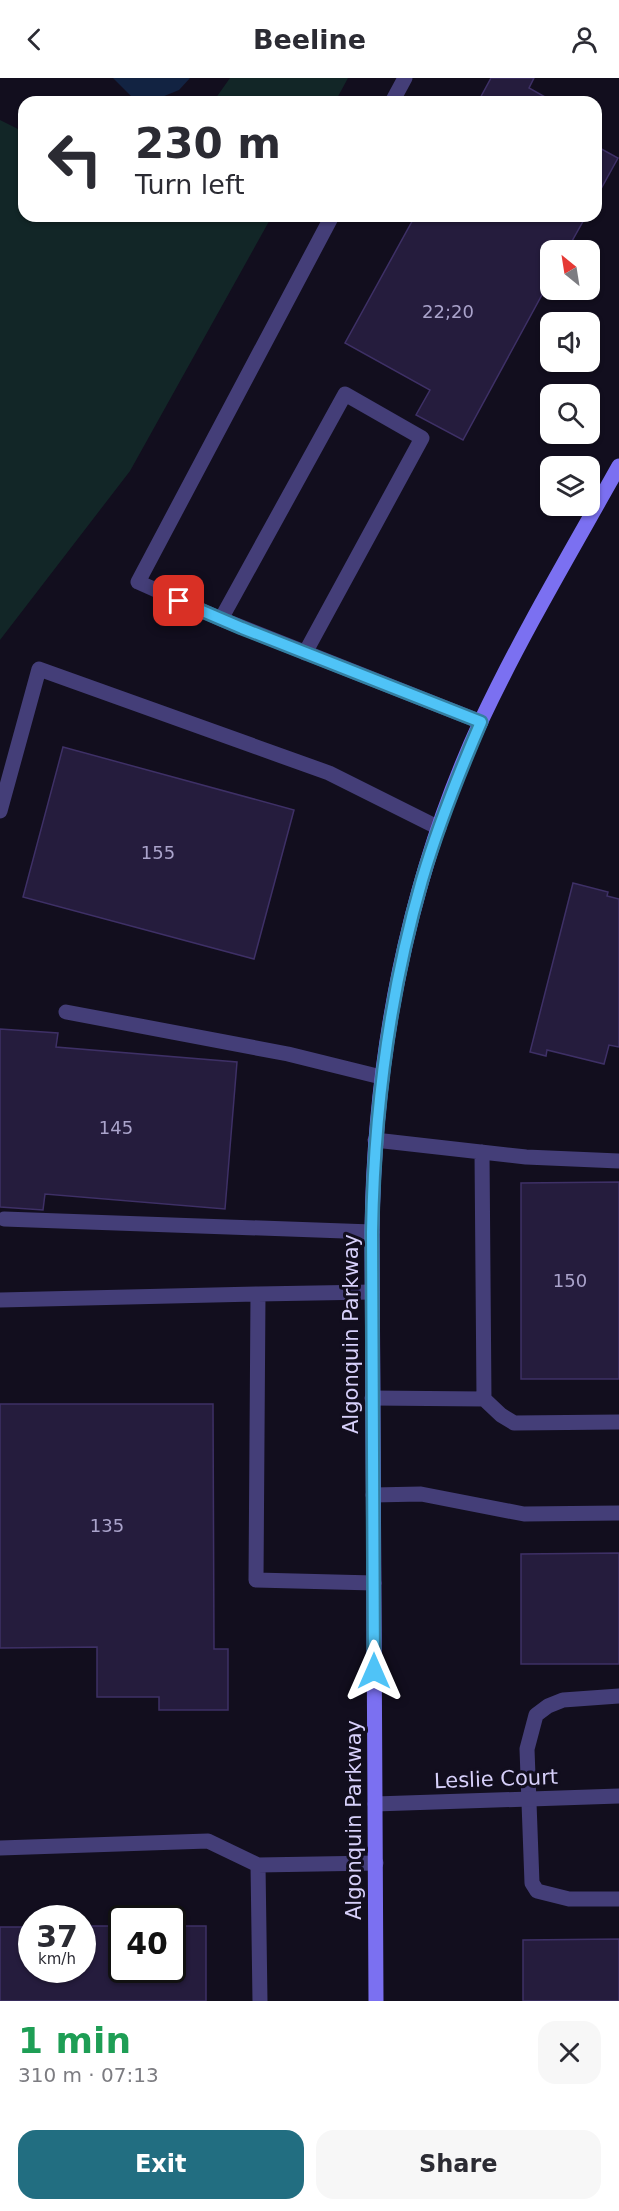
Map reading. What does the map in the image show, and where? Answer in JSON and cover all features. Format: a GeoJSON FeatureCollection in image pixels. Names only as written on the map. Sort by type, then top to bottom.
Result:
{"type":"FeatureCollection","features":[{"type":"Feature","properties":{"kind":"street"},"geometry":{"type":"LineString","coordinates":[[395,96],[405,78]]}},
{"type":"Feature","properties":{"kind":"street"},"geometry":{"type":"LineString","coordinates":[[329,222],[138,582],[221,619],[481,722]]}},
{"type":"Feature","properties":{"kind":"street"},"geometry":{"type":"LineString","coordinates":[[221,619],[345,394],[422,438],[305,653]]}},
{"type":"Feature","properties":{"kind":"street","name":"Algonquin Parkway"},"geometry":{"type":"LineString","coordinates":[[376,2001],[372,1232],[375,1140],[381,1077],[396,986],[409,930],[439,828],[481,722],[619,466]]}},
{"type":"Feature","properties":{"kind":"street"},"geometry":{"type":"LineString","coordinates":[[0,811],[39,669],[329,773],[439,828]]}},
{"type":"Feature","properties":{"kind":"street"},"geometry":{"type":"LineString","coordinates":[[66,1012],[288,1054],[381,1077]]}},
{"type":"Feature","properties":{"kind":"street"},"geometry":{"type":"LineString","coordinates":[[375,1140],[526,1157],[619,1161]]}},
{"type":"Feature","properties":{"kind":"street"},"geometry":{"type":"LineString","coordinates":[[482,1152],[484,1399]]}},
{"type":"Feature","properties":{"kind":"street"},"geometry":{"type":"LineString","coordinates":[[4,1219],[372,1232]]}},
{"type":"Feature","properties":{"kind":"street"},"geometry":{"type":"LineString","coordinates":[[0,1300],[372,1292]]}},
{"type":"Feature","properties":{"kind":"street"},"geometry":{"type":"LineString","coordinates":[[258,1294],[256,1580],[374,1583]]}},
{"type":"Feature","properties":{"kind":"street"},"geometry":{"type":"LineString","coordinates":[[372,1398],[484,1399],[501,1415],[514,1423],[619,1422]]}},
{"type":"Feature","properties":{"kind":"street"},"geometry":{"type":"LineString","coordinates":[[373,1495],[421,1494],[524,1515],[619,1513]]}},
{"type":"Feature","properties":{"kind":"street"},"geometry":{"type":"LineString","coordinates":[[619,1696],[563,1700],[548,1706],[536,1715],[527,1749],[532,1883],[537,1891],[568,1899],[619,1899]]}},
{"type":"Feature","properties":{"kind":"street","name":"Leslie Court"},"geometry":{"type":"LineString","coordinates":[[375,1804],[619,1796]]}},
{"type":"Feature","properties":{"kind":"street"},"geometry":{"type":"LineString","coordinates":[[0,1848],[208,1840],[258,1865],[376,1863]]}},
{"type":"Feature","properties":{"kind":"street"},"geometry":{"type":"LineString","coordinates":[[258,1865],[260,2001]]}},
{"type":"Feature","properties":{"kind":"green space"},"geometry":{"type":"Polygon","coordinates":[[[230,78],[348,78],[338,96],[217,96],[230,78]]]}},
{"type":"Feature","properties":{"kind":"green space"},"geometry":{"type":"Polygon","coordinates":[[[0,120],[18,129],[18,222],[269,222],[130,471],[0,640],[0,120]]]}},
{"type":"Feature","properties":{"kind":"water"},"geometry":{"type":"Polygon","coordinates":[[[113,78],[190,78],[179,90],[164,96],[131,96],[113,78]]]}},
{"type":"Feature","properties":{"kind":"building"},"geometry":{"type":"Polygon","coordinates":[[[491,78],[534,78],[529,88],[543,96],[481,96],[491,78]]]}},
{"type":"Feature","properties":{"kind":"building"},"geometry":{"type":"Polygon","coordinates":[[[602,149],[618,158],[602,187],[602,149]]]}},
{"type":"Feature","properties":{"kind":"building"},"geometry":{"type":"Polygon","coordinates":[[[412,222],[583,222],[573,240],[540,240],[540,298],[463,440],[416,415],[430,390],[345,343],[412,222]]]}},
{"type":"Feature","properties":{"kind":"building"},"geometry":{"type":"Polygon","coordinates":[[[63,747],[294,810],[254,959],[23,897],[63,747]]]}},
{"type":"Feature","properties":{"kind":"building"},"geometry":{"type":"Polygon","coordinates":[[[573,883],[608,892],[607,896],[619,899],[619,1047],[609,1045],[604,1064],[547,1050],[546,1056],[530,1052],[573,883]]]}},
{"type":"Feature","properties":{"kind":"building"},"geometry":{"type":"Polygon","coordinates":[[[0,1029],[58,1033],[56,1047],[237,1062],[225,1209],[45,1194],[43,1210],[0,1207],[0,1029]]]}},
{"type":"Feature","properties":{"kind":"building"},"geometry":{"type":"Polygon","coordinates":[[[619,1182],[619,1379],[521,1379],[521,1183],[619,1182]]]}},
{"type":"Feature","properties":{"kind":"building"},"geometry":{"type":"Polygon","coordinates":[[[0,1404],[213,1404],[214,1649],[228,1649],[228,1710],[159,1710],[159,1697],[97,1697],[97,1647],[0,1648],[0,1404]]]}},
{"type":"Feature","properties":{"kind":"building"},"geometry":{"type":"Polygon","coordinates":[[[619,1553],[619,1664],[521,1664],[521,1554],[619,1553]]]}},
{"type":"Feature","properties":{"kind":"building"},"geometry":{"type":"Polygon","coordinates":[[[96,1926],[108,1926],[108,1983],[186,1983],[186,1926],[206,1926],[206,2001],[0,2001],[0,1927],[18,1927],[18,1983],[96,1983],[96,1926]]]}},
{"type":"Feature","properties":{"kind":"building"},"geometry":{"type":"Polygon","coordinates":[[[619,1939],[619,2001],[523,2001],[523,1940],[619,1939]]]}},
{"type":"Feature","properties":{"kind":"route"},"geometry":{"type":"LineString","coordinates":[[179,601],[481,722],[451,795],[422,878],[396,986],[381,1077],[372,1182],[374,1671]]}}]}
